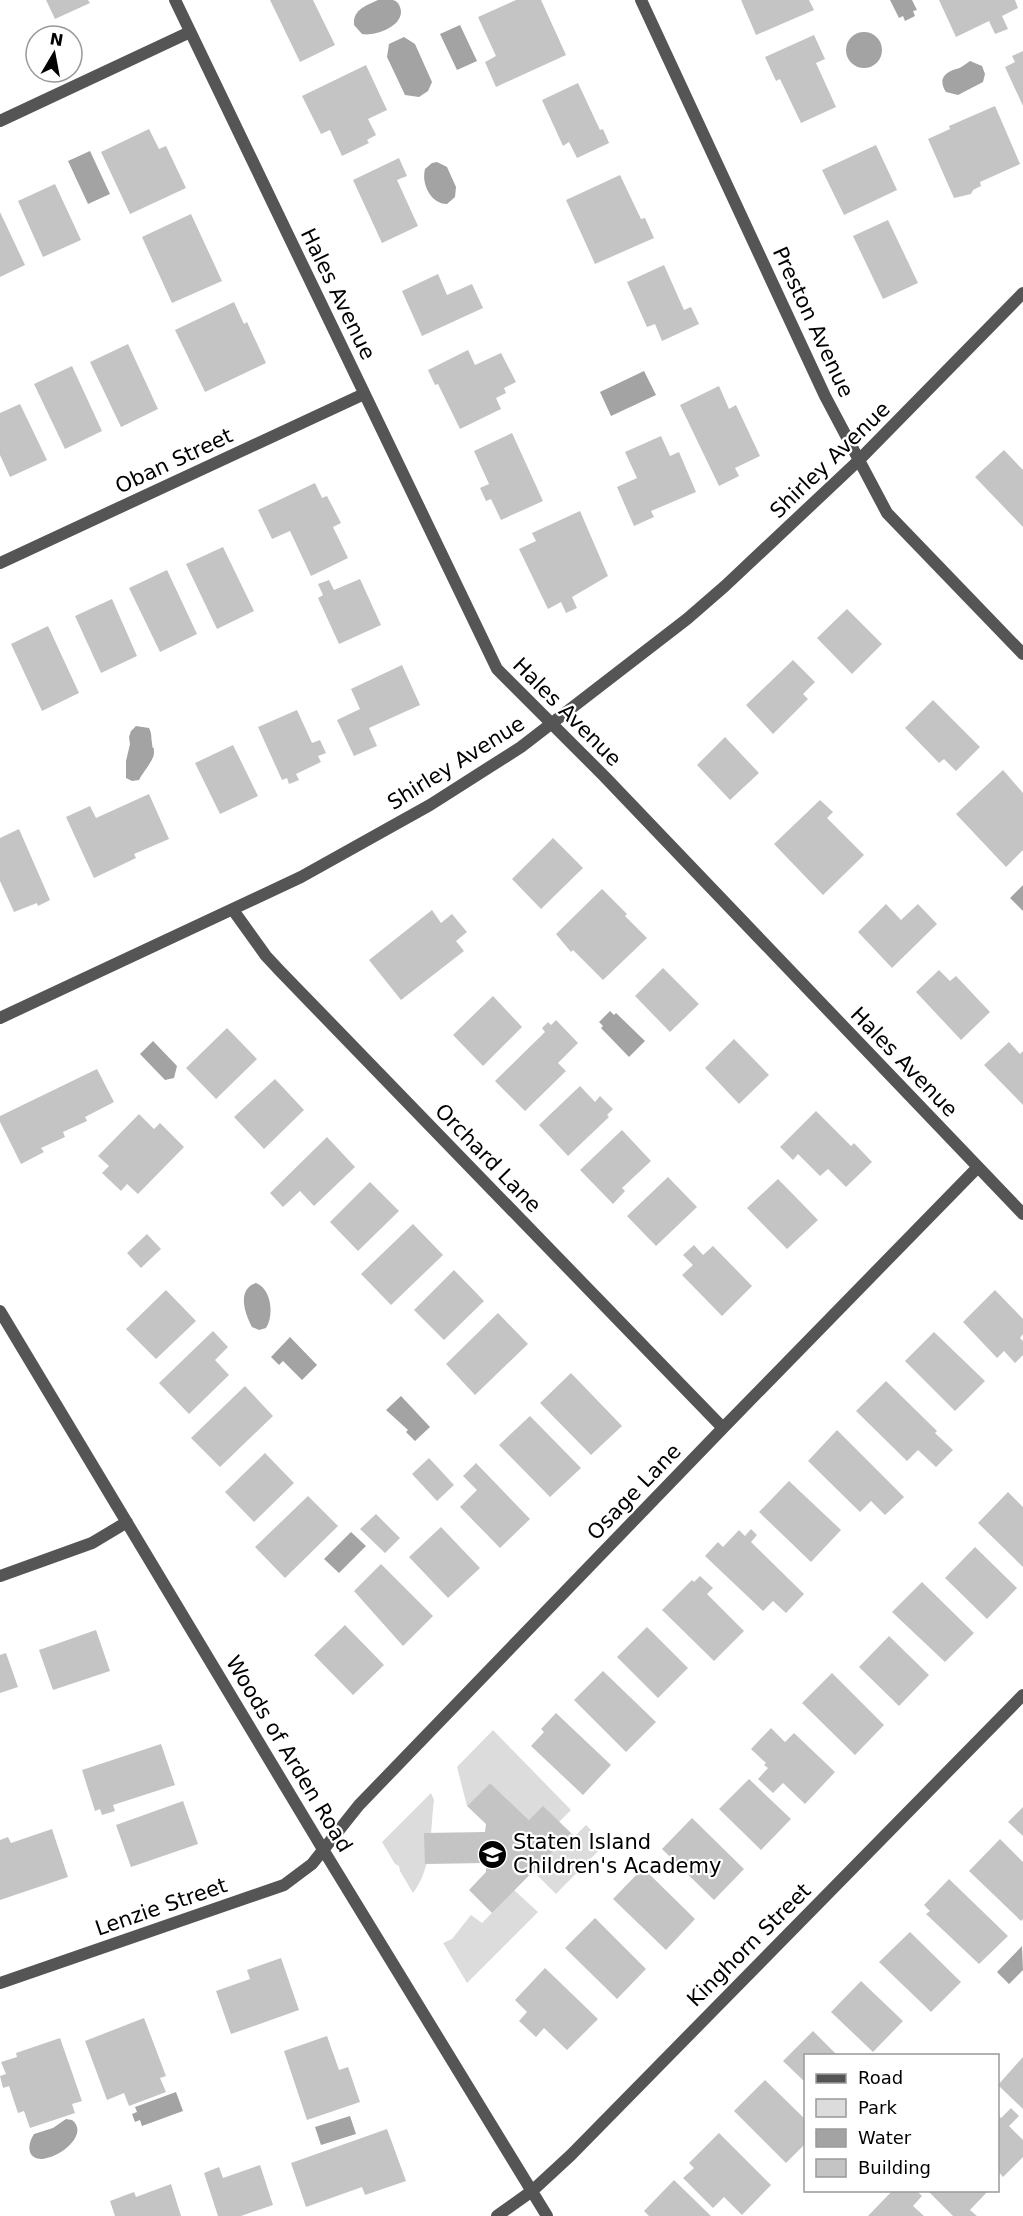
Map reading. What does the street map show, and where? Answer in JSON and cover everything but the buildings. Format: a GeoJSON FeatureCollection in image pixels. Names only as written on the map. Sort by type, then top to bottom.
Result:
{"type":"FeatureCollection","features":[{"type":"Feature","properties":{"kind":"street","name":"Hales Avenue"},"geometry":{"type":"LineString","coordinates":[[176,0],[496,669],[604,776],[1023,1214]]}},
{"type":"Feature","properties":{"kind":"street","name":"Preston Avenue"},"geometry":{"type":"LineString","coordinates":[[641,0],[820,386],[886,513],[1023,654]]}},
{"type":"Feature","properties":{"kind":"street"},"geometry":{"type":"LineString","coordinates":[[0,121],[190,32]]}},
{"type":"Feature","properties":{"kind":"street","name":"Shirley Avenue"},"geometry":{"type":"LineString","coordinates":[[0,1018],[233,910],[311,871],[430,805],[521,747],[695,612],[801,517],[1023,293]]}},
{"type":"Feature","properties":{"kind":"street","name":"Oban Street"},"geometry":{"type":"LineString","coordinates":[[0,563],[364,394]]}},
{"type":"Feature","properties":{"kind":"street","name":"Orchard Lane"},"geometry":{"type":"LineString","coordinates":[[233,910],[266,956],[280,971],[723,1428]]}},
{"type":"Feature","properties":{"kind":"street","name":"Osage Lane"},"geometry":{"type":"LineString","coordinates":[[324,1851],[358,1805],[978,1167]]}},
{"type":"Feature","properties":{"kind":"street","name":"Woods of Arden Road"},"geometry":{"type":"LineString","coordinates":[[0,1311],[324,1851],[547,2216]]}},
{"type":"Feature","properties":{"kind":"street"},"geometry":{"type":"LineString","coordinates":[[0,1576],[86,1546],[127,1522]]}},
{"type":"Feature","properties":{"kind":"street","name":"Kinghorn Street"},"geometry":{"type":"LineString","coordinates":[[497,2216],[532,2191],[572,2155],[1023,1695]]}},
{"type":"Feature","properties":{"kind":"street","name":"Lenzie Street"},"geometry":{"type":"LineString","coordinates":[[0,1983],[284,1885],[312,1864],[324,1851]]}},
{"type":"Feature","properties":{"kind":"green space"},"geometry":{"type":"Polygon","coordinates":[[[493,1730],[571,1810],[559,1822],[529,1820],[490,1783],[467,1806],[457,1767],[493,1730]]]}},
{"type":"Feature","properties":{"kind":"green space"},"geometry":{"type":"Polygon","coordinates":[[[431,1793],[434,1800],[427,1860],[424,1872],[413,1893],[399,1866],[395,1864],[382,1842],[431,1793]]]}},
{"type":"Feature","properties":{"kind":"green space"},"geometry":{"type":"Polygon","coordinates":[[[586,1825],[605,1844],[556,1894],[533,1871],[571,1833],[575,1836],[586,1825]]]}},
{"type":"Feature","properties":{"kind":"green space"},"geometry":{"type":"Polygon","coordinates":[[[514,1890],[538,1912],[467,1983],[443,1943],[452,1939],[471,1915],[482,1923],[514,1890]]]}},
{"type":"Feature","properties":{"kind":"water"},"geometry":{"type":"Polygon","coordinates":[[[378,0],[397,2],[401,13],[399,19],[382,32],[362,34],[354,25],[356,15],[361,9],[378,0]]]}},
{"type":"Feature","properties":{"kind":"water"},"geometry":{"type":"Polygon","coordinates":[[[890,0],[912,0],[917,10],[913,11],[915,16],[905,21],[903,16],[899,18],[890,0]]]}},
{"type":"Feature","properties":{"kind":"water"},"geometry":{"type":"Polygon","coordinates":[[[460,25],[477,61],[457,70],[440,34],[460,25]]]}},
{"type":"Feature","properties":{"kind":"water"},"geometry":{"type":"Polygon","coordinates":[[[864,32],[876,38],[882,50],[876,62],[864,68],[852,62],[846,50],[852,38],[864,32]]]}},
{"type":"Feature","properties":{"kind":"water"},"geometry":{"type":"Polygon","coordinates":[[[404,37],[415,44],[432,82],[428,91],[419,97],[405,95],[387,57],[389,44],[404,37]]]}},
{"type":"Feature","properties":{"kind":"water"},"geometry":{"type":"Polygon","coordinates":[[[970,61],[982,66],[985,74],[983,82],[958,95],[946,92],[942,83],[943,77],[970,61]]]}},
{"type":"Feature","properties":{"kind":"water"},"geometry":{"type":"Polygon","coordinates":[[[90,151],[110,194],[88,204],[68,161],[90,151]]]}},
{"type":"Feature","properties":{"kind":"water"},"geometry":{"type":"Polygon","coordinates":[[[437,162],[447,167],[456,187],[455,197],[447,204],[436,201],[432,197],[424,181],[425,169],[437,162]]]}},
{"type":"Feature","properties":{"kind":"water"},"geometry":{"type":"Polygon","coordinates":[[[644,371],[656,395],[611,416],[600,392],[644,371]]]}},
{"type":"Feature","properties":{"kind":"water"},"geometry":{"type":"Polygon","coordinates":[[[136,726],[149,728],[154,756],[139,780],[132,781],[126,778],[126,761],[130,744],[129,737],[136,726]]]}},
{"type":"Feature","properties":{"kind":"water"},"geometry":{"type":"Polygon","coordinates":[[[1023,885],[1023,911],[1010,898],[1023,885]]]}},
{"type":"Feature","properties":{"kind":"water"},"geometry":{"type":"Polygon","coordinates":[[[610,1011],[614,1015],[616,1013],[645,1041],[629,1057],[601,1028],[603,1026],[599,1022],[610,1011]]]}},
{"type":"Feature","properties":{"kind":"water"},"geometry":{"type":"Polygon","coordinates":[[[153,1041],[177,1066],[174,1078],[165,1080],[140,1054],[153,1041]]]}},
{"type":"Feature","properties":{"kind":"water"},"geometry":{"type":"Polygon","coordinates":[[[256,1283],[265,1291],[271,1310],[266,1328],[259,1330],[252,1327],[244,1302],[246,1290],[256,1283]]]}},
{"type":"Feature","properties":{"kind":"water"},"geometry":{"type":"Polygon","coordinates":[[[290,1337],[317,1365],[302,1380],[283,1361],[279,1365],[271,1357],[290,1337]]]}},
{"type":"Feature","properties":{"kind":"water"},"geometry":{"type":"Polygon","coordinates":[[[401,1396],[430,1427],[415,1441],[406,1432],[408,1430],[386,1410],[401,1396]]]}},
{"type":"Feature","properties":{"kind":"water"},"geometry":{"type":"Polygon","coordinates":[[[351,1532],[366,1546],[339,1573],[324,1559],[351,1532]]]}},
{"type":"Feature","properties":{"kind":"water"},"geometry":{"type":"Polygon","coordinates":[[[1022,1946],[1023,1970],[1009,1984],[997,1972],[1022,1946]]]}},
{"type":"Feature","properties":{"kind":"water"},"geometry":{"type":"Polygon","coordinates":[[[176,2092],[183,2111],[142,2126],[140,2120],[135,2122],[132,2114],[137,2112],[135,2107],[176,2092]]]}},
{"type":"Feature","properties":{"kind":"water"},"geometry":{"type":"Polygon","coordinates":[[[350,2116],[356,2134],[321,2145],[315,2127],[350,2116]]]}},
{"type":"Feature","properties":{"kind":"water"},"geometry":{"type":"Polygon","coordinates":[[[66,2119],[72,2120],[77,2127],[76,2136],[71,2144],[53,2156],[43,2159],[35,2158],[29,2147],[34,2134],[53,2128],[66,2119]]]}},
{"type":"Feature","properties":{"kind":"place","name":"Staten Island Children's Academy"},"geometry":{"type":"Point","coordinates":[492,1854]}}]}
